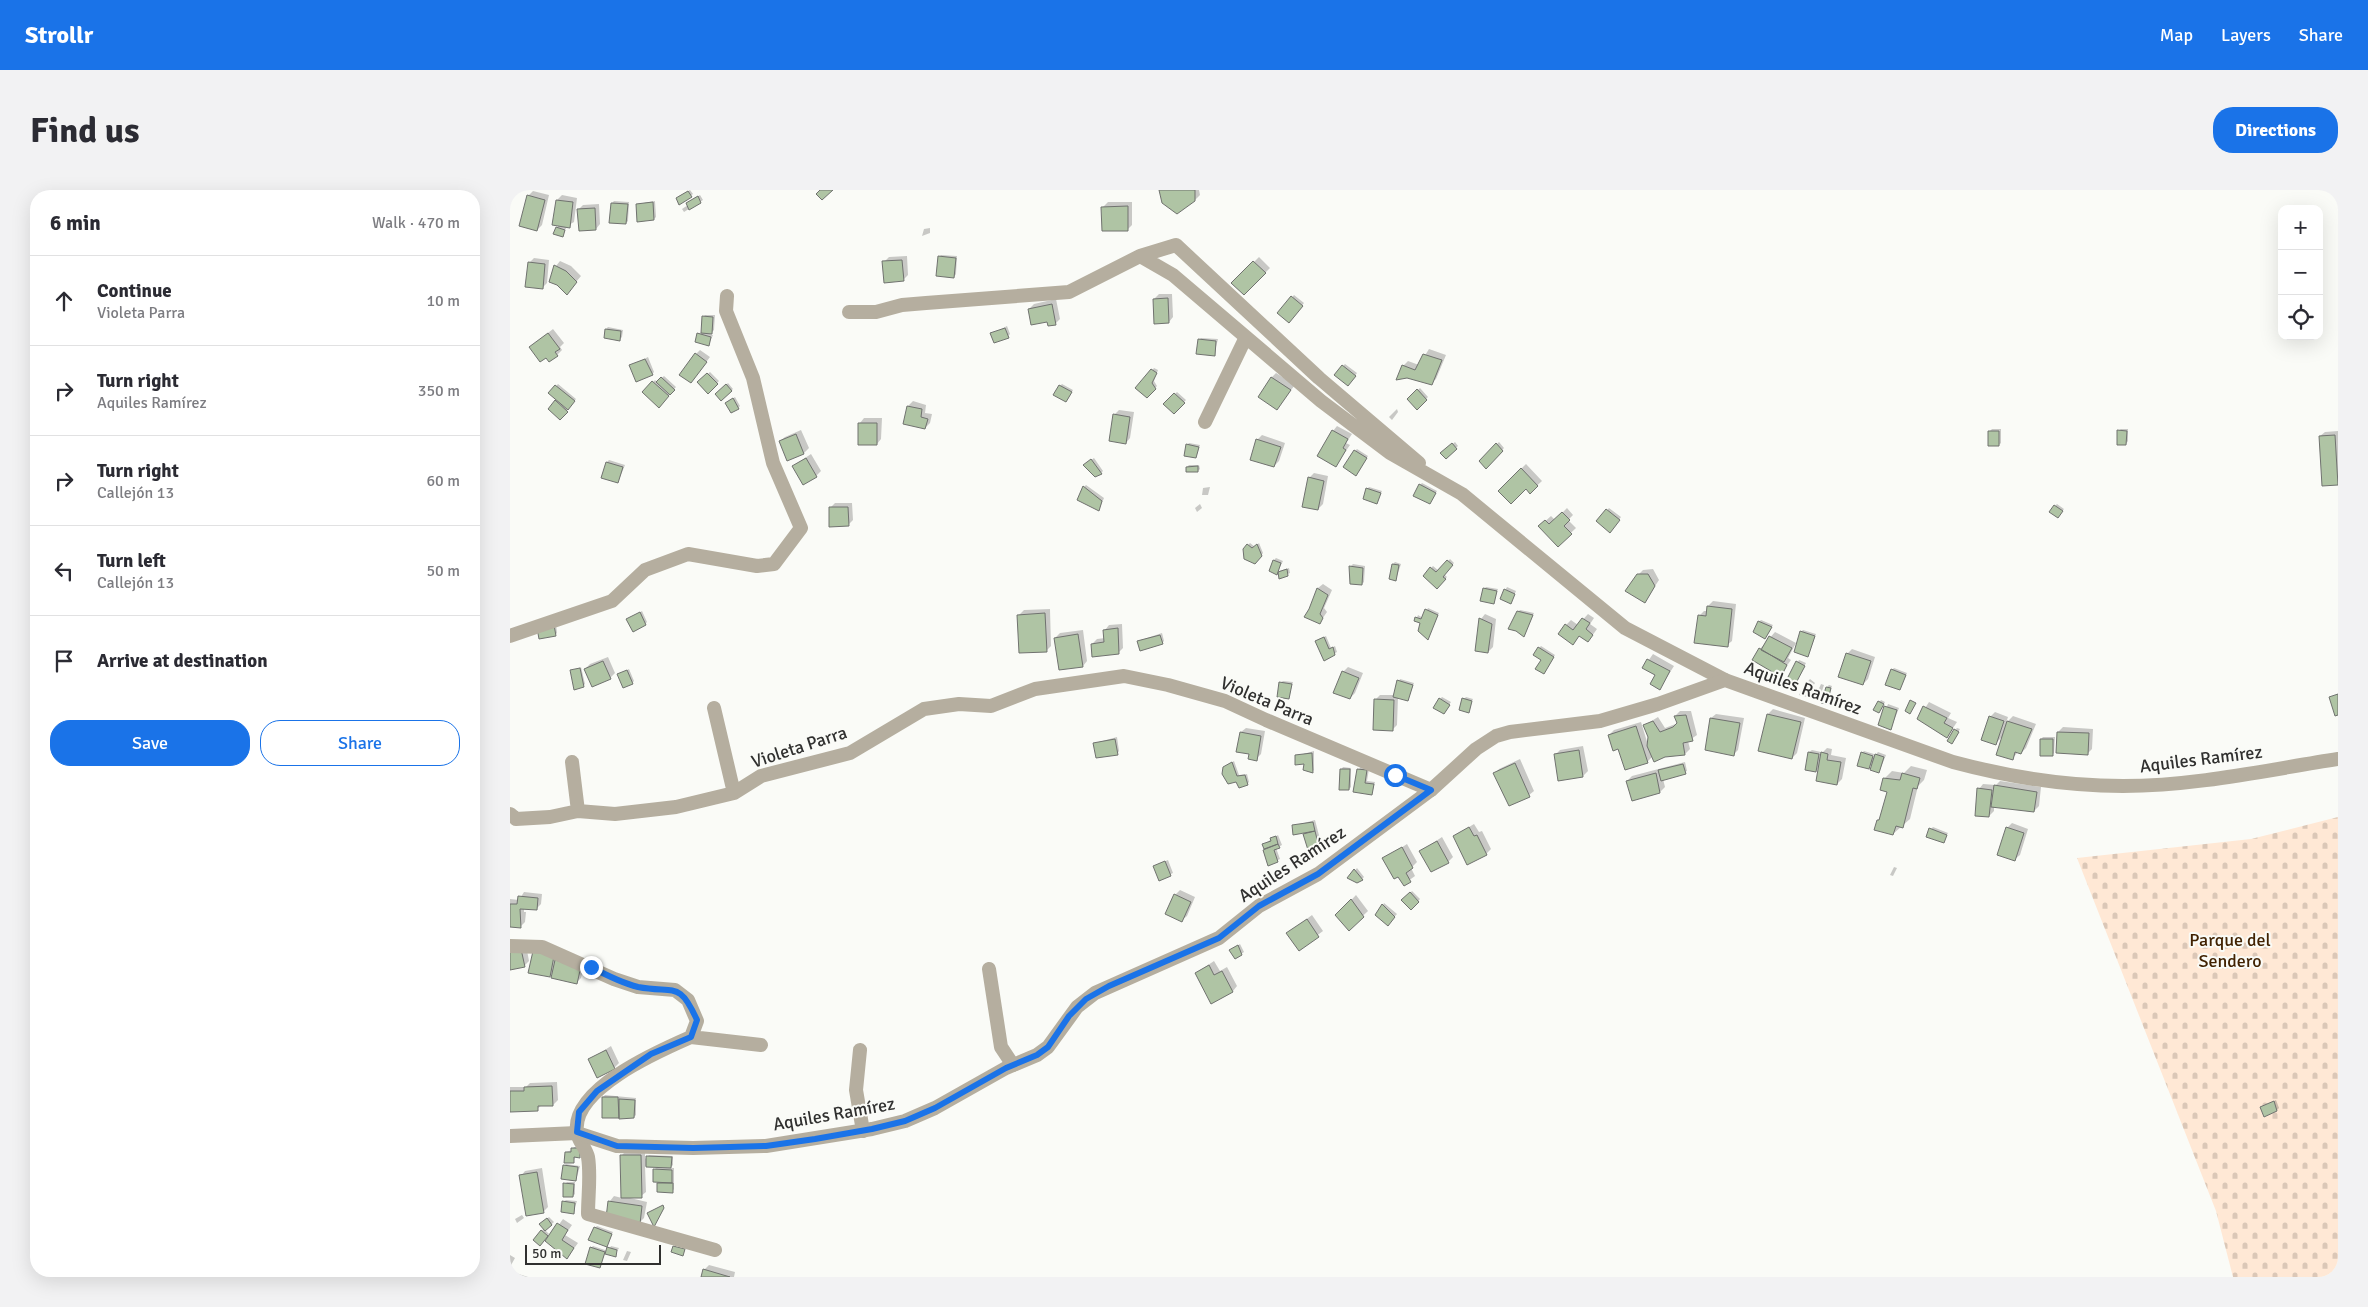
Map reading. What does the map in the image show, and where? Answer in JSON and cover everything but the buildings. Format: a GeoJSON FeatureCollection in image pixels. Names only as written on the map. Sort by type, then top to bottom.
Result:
{"type":"FeatureCollection","features":[{"type":"Feature","properties":{"kind":"street"},"geometry":{"type":"LineString","coordinates":[[849,312],[876,312],[902,305],[926,302],[1069,292],[1140,256],[1176,245],[1319,378],[1447,486]]}},
{"type":"Feature","properties":{"kind":"street"},"geometry":{"type":"LineString","coordinates":[[1140,256],[1173,275],[1321,401],[1390,453],[1462,494],[1625,628],[1725,680]]}},
{"type":"Feature","properties":{"kind":"street"},"geometry":{"type":"LineString","coordinates":[[510,636],[612,601],[646,570],[688,554],[757,566],[774,564],[801,528],[773,464],[753,378],[726,311],[727,296]]}},
{"type":"Feature","properties":{"kind":"street"},"geometry":{"type":"LineString","coordinates":[[1205,422],[1246,337]]}},
{"type":"Feature","properties":{"kind":"street","name":"Violeta Parra"},"geometry":{"type":"LineString","coordinates":[[510,814],[516,819],[550,817],[578,811],[615,814],[676,807],[734,792],[761,776],[850,753],[924,709],[959,704],[991,706],[1035,689],[1124,676],[1168,685],[1225,701],[1431,790]]}},
{"type":"Feature","properties":{"kind":"street","name":"Aquiles Ramírez"},"geometry":{"type":"LineString","coordinates":[[510,1136],[577,1132],[617,1146],[693,1148],[766,1146],[863,1131],[905,1121],[935,1108],[1013,1065],[1037,1055],[1048,1047],[1069,1016],[1086,999],[1109,986],[1219,938],[1259,906],[1318,874],[1431,790],[1476,748],[1496,736],[1510,732],[1600,721],[1658,704],[1725,680],[1946,759],[1984,770],[2045,781],[2084,785],[2163,784],[2338,758]]}},
{"type":"Feature","properties":{"kind":"street"},"geometry":{"type":"LineString","coordinates":[[714,708],[734,792]]}},
{"type":"Feature","properties":{"kind":"street"},"geometry":{"type":"LineString","coordinates":[[572,762],[578,811]]}},
{"type":"Feature","properties":{"kind":"street"},"geometry":{"type":"LineString","coordinates":[[510,946],[542,947],[614,979],[638,986],[675,990],[688,1000],[697,1020],[691,1037]]}},
{"type":"Feature","properties":{"kind":"street"},"geometry":{"type":"LineString","coordinates":[[989,969],[1001,1047],[1013,1065]]}},
{"type":"Feature","properties":{"kind":"street"},"geometry":{"type":"LineString","coordinates":[[715,1250],[588,1214],[588,1156],[577,1132],[579,1112],[597,1091],[651,1054],[691,1037],[761,1046]]}},
{"type":"Feature","properties":{"kind":"street"},"geometry":{"type":"LineString","coordinates":[[860,1050],[856,1090],[863,1131]]}},
{"type":"Feature","properties":{"kind":"green space","name":"Parque del Sendero"},"geometry":{"type":"Polygon","coordinates":[[[2338,817],[2338,1277],[2233,1277],[2216,1211],[2077,858],[2251,839],[2338,817]]]}},
{"type":"Feature","properties":{"kind":"route"},"geometry":{"type":"LineString","coordinates":[[591,967],[614,979],[638,986],[675,990],[688,1000],[697,1020],[691,1037],[651,1054],[597,1091],[579,1112],[577,1132],[617,1146],[693,1148],[766,1146],[872,1129],[905,1121],[935,1108],[1006,1068],[1037,1055],[1048,1047],[1069,1016],[1086,999],[1109,986],[1219,938],[1259,906],[1318,874],[1431,790],[1395,775]]}}]}
